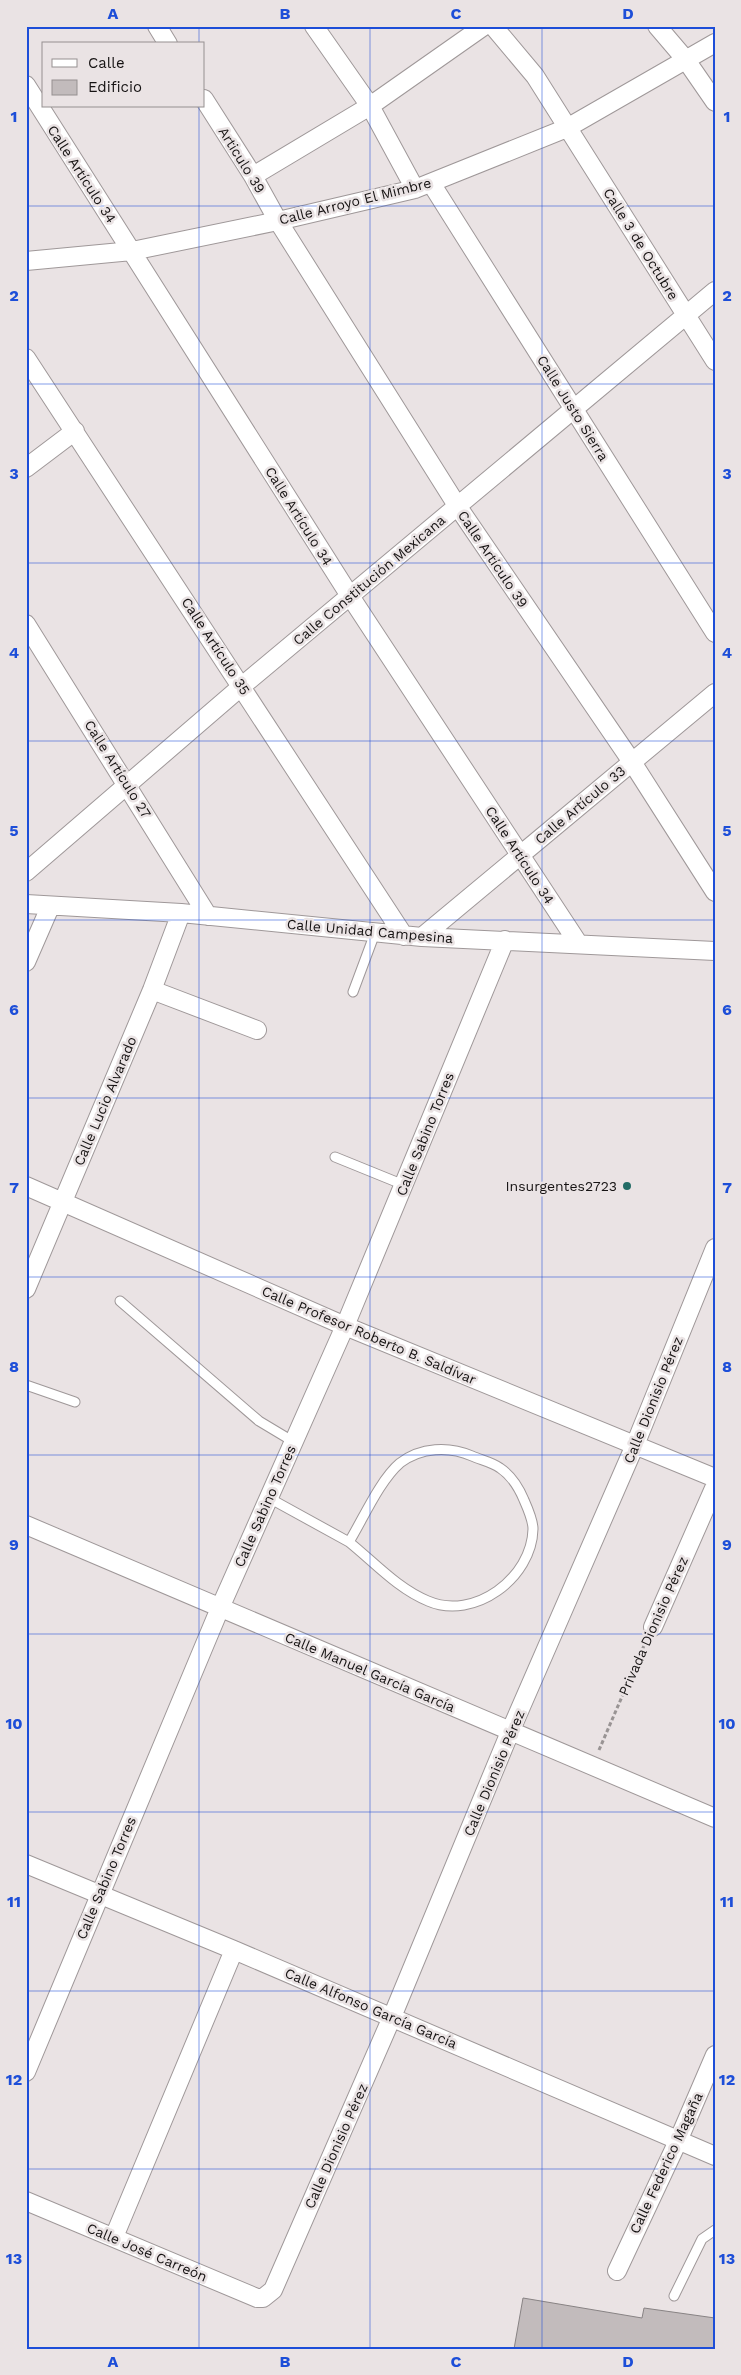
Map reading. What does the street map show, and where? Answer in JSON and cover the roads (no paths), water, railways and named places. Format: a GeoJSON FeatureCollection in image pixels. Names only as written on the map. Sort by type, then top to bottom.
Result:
{"type":"FeatureCollection","features":[{"type":"Feature","properties":{"kind":"street"},"geometry":{"type":"LineString","coordinates":[[156,26],[167,42]]}},
{"type":"Feature","properties":{"kind":"street"},"geometry":{"type":"LineString","coordinates":[[314,26],[370,106],[414,188]]}},
{"type":"Feature","properties":{"kind":"street"},"geometry":{"type":"LineString","coordinates":[[254,176],[370,106],[484,26]]}},
{"type":"Feature","properties":{"kind":"street","name":"Calle 3 de Octubre"},"geometry":{"type":"LineString","coordinates":[[493,26],[534,76],[715,361]]}},
{"type":"Feature","properties":{"kind":"street"},"geometry":{"type":"LineString","coordinates":[[657,26],[686,60],[715,102]]}},
{"type":"Feature","properties":{"kind":"street","name":"Calle Arroyo El Mimbre"},"geometry":{"type":"LineString","coordinates":[[26,261],[132,251],[278,222],[431,183],[567,128],[715,43]]}},
{"type":"Feature","properties":{"kind":"street","name":"Calle Artículo 34"},"geometry":{"type":"LineString","coordinates":[[26,85],[350,596],[578,943]]}},
{"type":"Feature","properties":{"kind":"street","name":"Articulo 39"},"geometry":{"type":"LineString","coordinates":[[205,101],[254,176],[278,222]]}},
{"type":"Feature","properties":{"kind":"street","name":"Calle Justo Sierra"},"geometry":{"type":"LineString","coordinates":[[431,183],[715,633]]}},
{"type":"Feature","properties":{"kind":"street","name":"Calle Artículo 39"},"geometry":{"type":"LineString","coordinates":[[278,222],[458,507],[632,762],[715,892]]}},
{"type":"Feature","properties":{"kind":"street","name":"Calle Constitución Mexicana"},"geometry":{"type":"LineString","coordinates":[[26,872],[127,783],[242,686],[715,291]]}},
{"type":"Feature","properties":{"kind":"street","name":"Calle Artículo 35"},"geometry":{"type":"LineString","coordinates":[[26,358],[404,936]]}},
{"type":"Feature","properties":{"kind":"street"},"geometry":{"type":"LineString","coordinates":[[26,468],[74,431]]}},
{"type":"Feature","properties":{"kind":"street","name":"Calle Artículo 27"},"geometry":{"type":"LineString","coordinates":[[26,624],[127,783],[208,916]]}},
{"type":"Feature","properties":{"kind":"street","name":"Calle Artículo 33"},"geometry":{"type":"LineString","coordinates":[[422,937],[715,693]]}},
{"type":"Feature","properties":{"kind":"street","name":"Calle Unidad Campesina"},"geometry":{"type":"LineString","coordinates":[[26,904],[50,907],[181,913],[404,936],[715,951]]}},
{"type":"Feature","properties":{"kind":"street"},"geometry":{"type":"LineString","coordinates":[[26,962],[50,907]]}},
{"type":"Feature","properties":{"kind":"street","name":"Calle Lucio Alvarado"},"geometry":{"type":"LineString","coordinates":[[26,1289],[152,990],[181,913]]}},
{"type":"Feature","properties":{"kind":"street","name":"Calle Sabino Torres"},"geometry":{"type":"LineString","coordinates":[[26,2072],[220,1608],[345,1326],[505,940]]}},
{"type":"Feature","properties":{"kind":"street"},"geometry":{"type":"LineString","coordinates":[[152,990],[257,1030]]}},
{"type":"Feature","properties":{"kind":"street","name":"Calle Profesor Roberto B. Saldívar"},"geometry":{"type":"LineString","coordinates":[[26,1186],[345,1326],[715,1478]]}},
{"type":"Feature","properties":{"kind":"street","name":"Calle Dionisio Pérez"},"geometry":{"type":"LineString","coordinates":[[269,2296],[392,2017],[510,1732],[635,1445],[715,1248]]}},
{"type":"Feature","properties":{"kind":"street","name":"Privada Dionisio Pérez"},"geometry":{"type":"LineString","coordinates":[[653,1627],[715,1486]]}},
{"type":"Feature","properties":{"kind":"street","name":"Calle Manuel García García"},"geometry":{"type":"LineString","coordinates":[[26,1525],[715,1818]]}},
{"type":"Feature","properties":{"kind":"street","name":"Calle Alfonso García García"},"geometry":{"type":"LineString","coordinates":[[26,1864],[99,1896],[234,1950],[715,2156]]}},
{"type":"Feature","properties":{"kind":"street"},"geometry":{"type":"LineString","coordinates":[[114,2238],[234,1950]]}},
{"type":"Feature","properties":{"kind":"street","name":"Calle Federico Magaña"},"geometry":{"type":"LineString","coordinates":[[617,2271],[678,2141],[715,2055]]}},
{"type":"Feature","properties":{"kind":"street","name":"Calle José Carreón"},"geometry":{"type":"LineString","coordinates":[[26,2201],[257,2298],[269,2296]]}},
{"type":"Feature","properties":{"kind":"lane"},"geometry":{"type":"LineString","coordinates":[[353,992],[375,933]]}},
{"type":"Feature","properties":{"kind":"lane"},"geometry":{"type":"LineString","coordinates":[[335,1158],[404,1185]]}},
{"type":"Feature","properties":{"kind":"lane"},"geometry":{"type":"LineString","coordinates":[[120,1301],[259,1421],[294,1442]]}},
{"type":"Feature","properties":{"kind":"lane"},"geometry":{"type":"LineString","coordinates":[[26,1385],[75,1402]]}},
{"type":"Feature","properties":{"kind":"lane"},"geometry":{"type":"LineString","coordinates":[[269,1498],[349,1542],[408,1590],[429,1602],[451,1606],[479,1601],[505,1586],[521,1570],[530,1548],[533,1528],[518,1485],[500,1468],[457,1449],[441,1449],[422,1453],[402,1462],[390,1474],[349,1542]]}},
{"type":"Feature","properties":{"kind":"lane"},"geometry":{"type":"LineString","coordinates":[[674,2296],[702,2238],[715,2230]]}},
{"type":"Feature","properties":{"kind":"place","name":"Insurgentes2723"},"geometry":{"type":"Point","coordinates":[627,1186]}}]}
